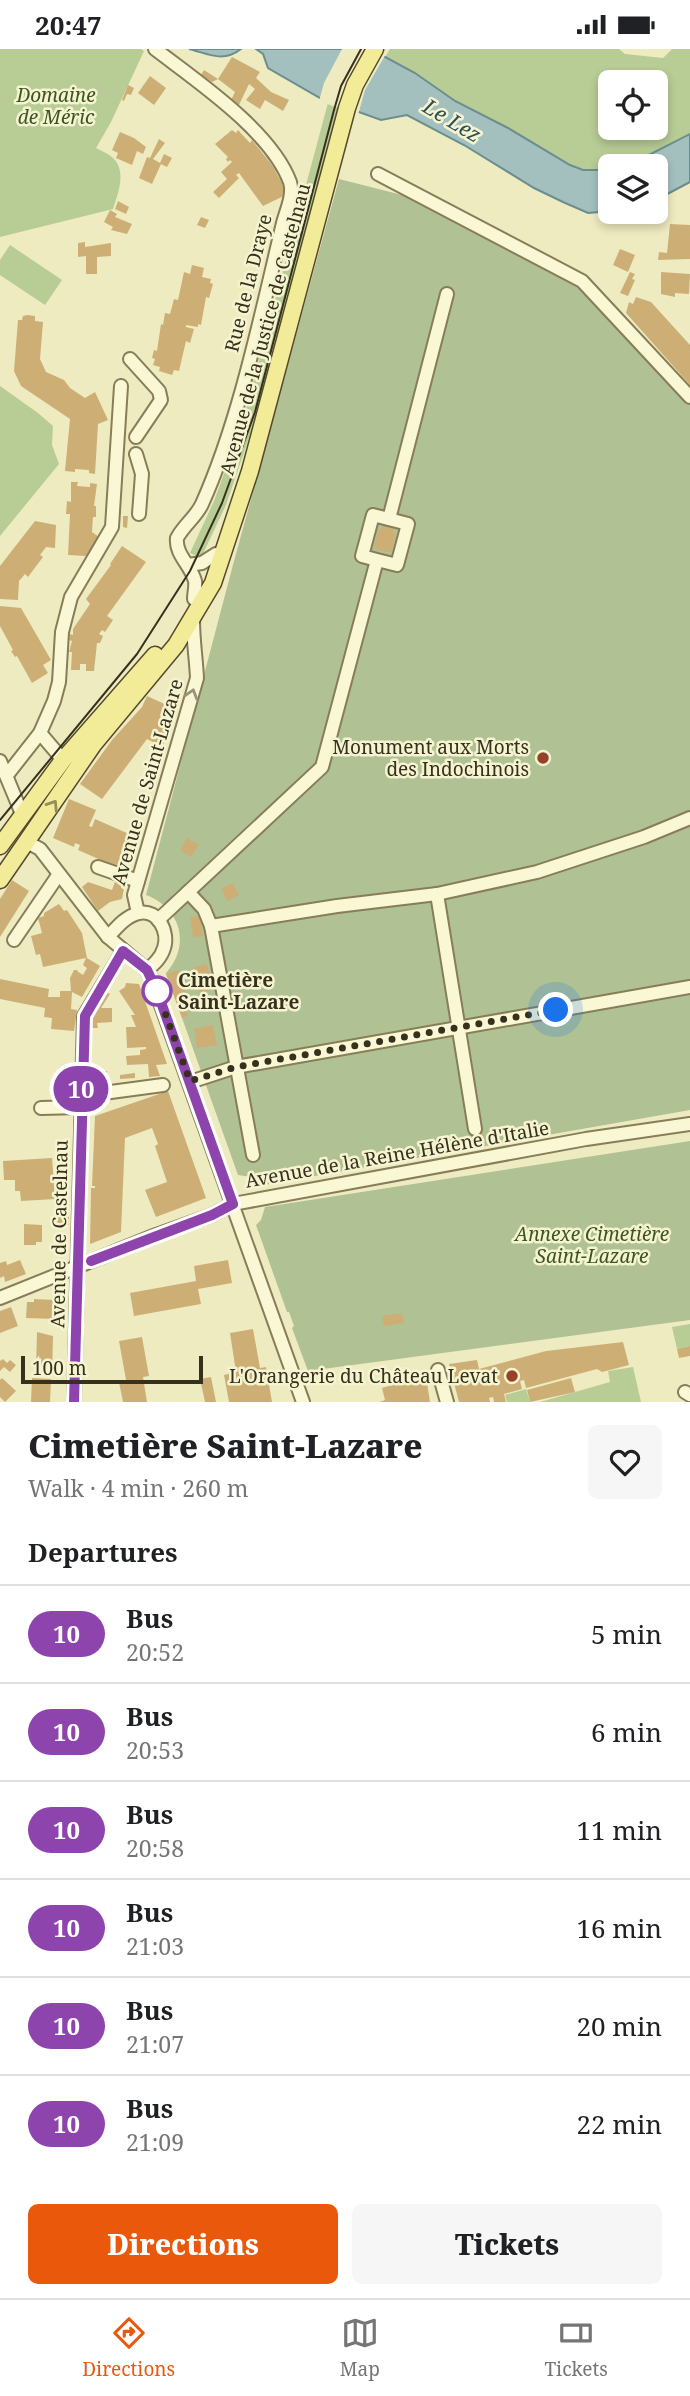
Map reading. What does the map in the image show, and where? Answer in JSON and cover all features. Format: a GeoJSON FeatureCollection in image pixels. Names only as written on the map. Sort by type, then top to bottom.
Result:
{"type":"FeatureCollection","features":[{"type":"Feature","properties":{"kind":"main road","name":"Avenue de la Justice de Castelnau"},"geometry":{"type":"LineString","coordinates":[[1,841],[63,759],[168,639],[206,581],[250,471],[337,145],[355,85],[375,49]]}},
{"type":"Feature","properties":{"kind":"main road","name":"Avenue de la Justice de Castelnau"},"geometry":{"type":"LineString","coordinates":[[0,880],[93,745],[149,681],[193,619],[213,583],[232,531],[231,524]]}},
{"type":"Feature","properties":{"kind":"main road"},"geometry":{"type":"LineString","coordinates":[[22,814],[27,842]]}},
{"type":"Feature","properties":{"kind":"main road","name":"Avenue de la Justice de Castelnau"},"geometry":{"type":"LineString","coordinates":[[1,841],[27,842]]}},
{"type":"Feature","properties":{"kind":"street","name":"Rue de la Draye"},"geometry":{"type":"LineString","coordinates":[[155,49],[217,96],[259,137],[286,176],[291,193],[233,419],[203,502],[177,538],[178,552],[188,565],[196,585],[194,599]]}},
{"type":"Feature","properties":{"kind":"street"},"geometry":{"type":"LineString","coordinates":[[378,174],[582,281],[690,397]]}},
{"type":"Feature","properties":{"kind":"street"},"geometry":{"type":"LineString","coordinates":[[389,519],[447,294]]}},
{"type":"Feature","properties":{"kind":"street"},"geometry":{"type":"LineString","coordinates":[[130,359],[159,391],[162,400],[136,437]]}},
{"type":"Feature","properties":{"kind":"street"},"geometry":{"type":"LineString","coordinates":[[6,775],[40,733],[54,701],[59,682],[62,632],[71,597],[112,527],[121,386]]}},
{"type":"Feature","properties":{"kind":"street"},"geometry":{"type":"LineString","coordinates":[[120,434],[136,437]]}},
{"type":"Feature","properties":{"kind":"street"},"geometry":{"type":"LineString","coordinates":[[118,455],[136,454],[140,447],[136,437]]}},
{"type":"Feature","properties":{"kind":"street"},"geometry":{"type":"LineString","coordinates":[[136,454],[142,474],[139,514]]}},
{"type":"Feature","properties":{"kind":"street"},"geometry":{"type":"LineString","coordinates":[[373,515],[408,524],[397,565],[377,560],[362,556],[373,515]]}},
{"type":"Feature","properties":{"kind":"street"},"geometry":{"type":"LineString","coordinates":[[188,565],[202,563],[216,554]]}},
{"type":"Feature","properties":{"kind":"street"},"geometry":{"type":"LineString","coordinates":[[158,920],[322,768],[377,560]]}},
{"type":"Feature","properties":{"kind":"street","name":"Avenue de Saint-Lazare"},"geometry":{"type":"LineString","coordinates":[[138,913],[134,895],[165,762],[197,677],[193,619]]}},
{"type":"Feature","properties":{"kind":"street"},"geometry":{"type":"LineString","coordinates":[[40,733],[63,759]]}},
{"type":"Feature","properties":{"kind":"street"},"geometry":{"type":"LineString","coordinates":[[0,761],[22,814]]}},
{"type":"Feature","properties":{"kind":"street"},"geometry":{"type":"LineString","coordinates":[[211,926],[337,906],[437,894],[537,872],[644,837],[690,818]]}},
{"type":"Feature","properties":{"kind":"street"},"geometry":{"type":"LineString","coordinates":[[27,842],[40,849],[108,937],[147,970],[190,1081],[303,1402]]}},
{"type":"Feature","properties":{"kind":"street"},"geometry":{"type":"LineString","coordinates":[[98,867],[138,881]]}},
{"type":"Feature","properties":{"kind":"street"},"geometry":{"type":"LineString","coordinates":[[14,940],[59,874]]}},
{"type":"Feature","properties":{"kind":"street"},"geometry":{"type":"LineString","coordinates":[[188,892],[204,909],[211,926],[253,1156]]}},
{"type":"Feature","properties":{"kind":"street"},"geometry":{"type":"LineString","coordinates":[[437,894],[475,1129]]}},
{"type":"Feature","properties":{"kind":"street"},"geometry":{"type":"LineString","coordinates":[[108,937],[123,921],[138,913],[146,912],[158,920],[164,929],[166,940],[163,951],[147,970]]}},
{"type":"Feature","properties":{"kind":"street","name":"Avenue de Castelnau"},"geometry":{"type":"LineString","coordinates":[[74,1402],[85,1016],[123,951]]}},
{"type":"Feature","properties":{"kind":"street"},"geometry":{"type":"LineString","coordinates":[[190,1081],[236,1067],[690,987]]}},
{"type":"Feature","properties":{"kind":"street"},"geometry":{"type":"LineString","coordinates":[[41,1108],[163,1085]]}},
{"type":"Feature","properties":{"kind":"street","name":"Avenue de la Reine Hélène d'Italie"},"geometry":{"type":"LineString","coordinates":[[0,1297],[212,1215],[233,1204],[586,1139],[690,1124]]}},
{"type":"Feature","properties":{"kind":"street"},"geometry":{"type":"LineString","coordinates":[[438,1370],[447,1402]]}},
{"type":"Feature","properties":{"kind":"green space","name":"Domaine de Méric"},"geometry":{"type":"Polygon","coordinates":[[[0,49],[144,51],[96,148],[113,158],[120,171],[120,184],[113,209],[0,237],[0,49]]]}},
{"type":"Feature","properties":{"kind":"green space"},"geometry":{"type":"Polygon","coordinates":[[[390,49],[619,49],[625,54],[663,58],[672,49],[690,49],[690,134],[652,154],[598,154],[598,170],[583,170],[570,165],[508,128],[455,101],[385,57],[390,49]]]}},
{"type":"Feature","properties":{"kind":"green space"},"geometry":{"type":"Polygon","coordinates":[[[333,84],[344,88],[253,426],[226,505],[201,558],[190,553],[214,501],[242,424],[333,84]]]}},
{"type":"Feature","properties":{"kind":"green space","name":"Cimetière Saint-Lazare"},"geometry":{"type":"Polygon","coordinates":[[[339,179],[414,198],[583,286],[690,402],[690,1110],[258,1186],[251,1177],[238,1175],[166,973],[178,951],[179,928],[167,909],[146,895],[339,179]]]}},
{"type":"Feature","properties":{"kind":"green space"},"geometry":{"type":"Polygon","coordinates":[[[10,245],[62,280],[45,305],[0,275],[0,260],[10,245]]]}},
{"type":"Feature","properties":{"kind":"green space"},"geometry":{"type":"Polygon","coordinates":[[[0,386],[53,426],[52,445],[59,464],[0,536],[0,386]]]}},
{"type":"Feature","properties":{"kind":"green space","name":"Annexe Cimetière Saint-Lazare"},"geometry":{"type":"Polygon","coordinates":[[[690,1141],[690,1320],[308,1371],[256,1225],[261,1220],[265,1207],[690,1141]]]}},
{"type":"Feature","properties":{"kind":"green space"},"geometry":{"type":"Polygon","coordinates":[[[690,1324],[690,1346],[677,1349],[672,1327],[690,1324]]]}},
{"type":"Feature","properties":{"kind":"green space"},"geometry":{"type":"Polygon","coordinates":[[[633,1367],[641,1402],[540,1402],[610,1382],[608,1371],[633,1367]]]}},
{"type":"Feature","properties":{"kind":"green space"},"geometry":{"type":"Polygon","coordinates":[[[526,1389],[530,1402],[507,1402],[505,1395],[526,1389]]]}},
{"type":"Feature","properties":{"kind":"water"},"geometry":{"type":"Polygon","coordinates":[[[189,49],[241,49],[222,56],[189,49]]]}},
{"type":"Feature","properties":{"kind":"water","name":"Le Lez"},"geometry":{"type":"Polygon","coordinates":[[[256,49],[360,49],[376,52],[415,73],[455,101],[508,128],[570,165],[583,170],[598,170],[598,212],[588,213],[534,188],[464,145],[407,115],[381,120],[320,98],[268,68],[263,54],[256,49]]]}},
{"type":"Feature","properties":{"kind":"water"},"geometry":{"type":"Polygon","coordinates":[[[690,134],[690,182],[668,194],[668,154],[651,154],[690,134]]]}},
{"type":"Feature","properties":{"kind":"pier"},"geometry":{"type":"Polygon","coordinates":[[[342,49],[378,49],[386,54],[365,90],[358,115],[319,101],[324,83],[342,49]]]}},
{"type":"Feature","properties":{"kind":"building"},"geometry":{"type":"Polygon","coordinates":[[[232,57],[260,72],[256,78],[271,92],[289,100],[283,111],[265,100],[260,109],[246,100],[255,89],[249,84],[238,107],[231,100],[235,92],[218,79],[232,57]]]}},
{"type":"Feature","properties":{"kind":"building"},"geometry":{"type":"Polygon","coordinates":[[[204,70],[218,79],[212,82],[201,75],[204,70]]]}},
{"type":"Feature","properties":{"kind":"building"},"geometry":{"type":"Polygon","coordinates":[[[150,76],[166,88],[154,105],[138,93],[150,76]]]}},
{"type":"Feature","properties":{"kind":"building"},"geometry":{"type":"Polygon","coordinates":[[[128,85],[134,88],[124,101],[122,100],[128,85]]]}},
{"type":"Feature","properties":{"kind":"building"},"geometry":{"type":"Polygon","coordinates":[[[232,130],[236,133],[238,130],[250,143],[252,140],[272,165],[288,194],[263,206],[239,173],[236,175],[239,178],[219,198],[213,192],[227,179],[221,172],[232,162],[228,162],[228,157],[215,144],[232,130]]]}},
{"type":"Feature","properties":{"kind":"building"},"geometry":{"type":"Polygon","coordinates":[[[120,132],[146,147],[143,154],[137,151],[132,165],[116,158],[118,153],[112,150],[120,132]]]}},
{"type":"Feature","properties":{"kind":"building"},"geometry":{"type":"Polygon","coordinates":[[[159,139],[165,143],[153,159],[160,163],[164,154],[172,158],[167,167],[161,164],[152,184],[139,178],[147,157],[150,158],[159,139]]]}},
{"type":"Feature","properties":{"kind":"building"},"geometry":{"type":"Polygon","coordinates":[[[118,201],[129,207],[126,214],[115,209],[118,201]]]}},
{"type":"Feature","properties":{"kind":"building"},"geometry":{"type":"Polygon","coordinates":[[[110,210],[117,214],[115,217],[132,224],[127,234],[111,230],[113,227],[104,222],[110,210]]]}},
{"type":"Feature","properties":{"kind":"building"},"geometry":{"type":"Polygon","coordinates":[[[201,217],[209,220],[205,228],[197,225],[201,217]]]}},
{"type":"Feature","properties":{"kind":"building"},"geometry":{"type":"Polygon","coordinates":[[[670,224],[690,225],[690,259],[658,260],[659,252],[667,253],[670,224]]]}},
{"type":"Feature","properties":{"kind":"building"},"geometry":{"type":"Polygon","coordinates":[[[85,242],[85,247],[111,243],[111,256],[97,257],[97,274],[86,274],[86,256],[78,257],[78,243],[85,242]]]}},
{"type":"Feature","properties":{"kind":"building"},"geometry":{"type":"Polygon","coordinates":[[[620,249],[635,255],[628,272],[613,265],[620,249]]]}},
{"type":"Feature","properties":{"kind":"building"},"geometry":{"type":"Polygon","coordinates":[[[192,265],[204,268],[202,277],[211,279],[210,283],[213,284],[209,298],[206,297],[201,325],[186,325],[194,329],[190,343],[186,341],[179,371],[174,370],[172,375],[159,371],[160,367],[153,365],[155,359],[152,358],[154,350],[157,351],[165,313],[170,314],[174,299],[178,300],[184,272],[190,274],[192,265]]]}},
{"type":"Feature","properties":{"kind":"building"},"geometry":{"type":"Polygon","coordinates":[[[630,272],[635,274],[632,279],[635,280],[628,296],[620,293],[630,272]]]}},
{"type":"Feature","properties":{"kind":"building"},"geometry":{"type":"Polygon","coordinates":[[[661,272],[690,274],[689,294],[675,293],[675,297],[661,294],[661,272]]]}},
{"type":"Feature","properties":{"kind":"building"},"geometry":{"type":"Polygon","coordinates":[[[636,297],[651,302],[690,345],[690,385],[626,313],[629,302],[633,304],[636,297]]]}},
{"type":"Feature","properties":{"kind":"building"},"geometry":{"type":"Polygon","coordinates":[[[27,315],[35,316],[35,321],[43,322],[40,359],[46,372],[64,380],[70,388],[85,398],[95,392],[108,420],[98,424],[95,474],[89,473],[89,470],[65,471],[70,419],[21,386],[14,371],[18,320],[27,315]]]}},
{"type":"Feature","properties":{"kind":"building"},"geometry":{"type":"Polygon","coordinates":[[[71,482],[78,482],[77,486],[90,487],[90,483],[97,484],[94,506],[96,517],[93,517],[92,532],[99,537],[86,556],[68,555],[70,514],[66,514],[67,501],[71,502],[71,482]]]}},
{"type":"Feature","properties":{"kind":"building"},"geometry":{"type":"Polygon","coordinates":[[[123,516],[128,516],[127,528],[123,527],[123,516]]]}},
{"type":"Feature","properties":{"kind":"building"},"geometry":{"type":"Polygon","coordinates":[[[35,521],[56,525],[55,548],[46,547],[40,555],[43,557],[28,577],[25,574],[19,581],[18,600],[0,599],[0,566],[35,521]]]}},
{"type":"Feature","properties":{"kind":"building"},"geometry":{"type":"Polygon","coordinates":[[[383,521],[395,523],[393,533],[396,533],[391,553],[374,549],[378,529],[381,530],[383,521]]]}},
{"type":"Feature","properties":{"kind":"building"},"geometry":{"type":"Polygon","coordinates":[[[122,546],[146,562],[107,616],[113,620],[105,632],[102,630],[99,634],[103,636],[100,643],[97,643],[94,671],[86,671],[86,664],[80,664],[80,670],[71,670],[70,634],[73,635],[73,629],[90,604],[86,599],[122,546]]]}},
{"type":"Feature","properties":{"kind":"building"},"geometry":{"type":"Polygon","coordinates":[[[0,606],[21,608],[51,660],[43,665],[48,673],[32,683],[17,656],[11,651],[13,650],[0,626],[0,606]]]}},
{"type":"Feature","properties":{"kind":"building"},"geometry":{"type":"Polygon","coordinates":[[[147,696],[169,706],[163,717],[170,720],[163,747],[147,739],[102,799],[80,784],[112,740],[142,707],[147,696]]]}},
{"type":"Feature","properties":{"kind":"building"},"geometry":{"type":"Polygon","coordinates":[[[69,799],[96,810],[89,826],[92,827],[95,819],[129,834],[119,868],[78,850],[80,845],[75,843],[74,847],[53,838],[69,799]]]}},
{"type":"Feature","properties":{"kind":"building"},"geometry":{"type":"Polygon","coordinates":[[[187,838],[199,845],[191,857],[180,850],[187,838]]]}},
{"type":"Feature","properties":{"kind":"building"},"geometry":{"type":"Polygon","coordinates":[[[117,876],[121,877],[120,882],[125,883],[122,899],[110,902],[98,911],[82,887],[88,882],[112,890],[117,876]]]}},
{"type":"Feature","properties":{"kind":"building"},"geometry":{"type":"Polygon","coordinates":[[[12,880],[29,891],[0,937],[0,899],[12,880]]]}},
{"type":"Feature","properties":{"kind":"building"},"geometry":{"type":"Polygon","coordinates":[[[233,883],[239,895],[227,901],[221,889],[233,883]]]}},
{"type":"Feature","properties":{"kind":"building"},"geometry":{"type":"Polygon","coordinates":[[[59,904],[64,911],[67,910],[82,933],[87,958],[100,966],[82,997],[72,992],[71,1009],[77,1010],[74,1031],[51,1029],[52,1018],[44,1017],[45,1008],[0,999],[0,979],[49,989],[48,997],[60,997],[60,991],[71,991],[70,978],[74,970],[83,975],[87,968],[83,965],[86,958],[43,967],[40,954],[36,955],[31,936],[42,933],[38,918],[59,904]]]}},
{"type":"Feature","properties":{"kind":"building"},"geometry":{"type":"Polygon","coordinates":[[[200,916],[203,936],[193,937],[190,917],[200,916]]]}},
{"type":"Feature","properties":{"kind":"building"},"geometry":{"type":"Polygon","coordinates":[[[207,964],[212,990],[199,993],[194,967],[207,964]]]}},
{"type":"Feature","properties":{"kind":"building"},"geometry":{"type":"Polygon","coordinates":[[[178,970],[189,999],[183,1002],[188,1016],[182,1018],[166,974],[178,970]]]}},
{"type":"Feature","properties":{"kind":"building"},"geometry":{"type":"Polygon","coordinates":[[[126,983],[139,984],[167,1064],[156,1065],[160,1076],[149,1077],[148,1064],[127,1065],[126,1056],[140,1055],[140,1050],[146,1047],[127,1048],[126,1027],[136,1027],[131,1015],[135,1015],[119,991],[126,983]]]}},
{"type":"Feature","properties":{"kind":"building"},"geometry":{"type":"Polygon","coordinates":[[[104,991],[110,994],[101,1008],[112,1008],[112,1022],[97,1023],[98,1028],[90,1028],[93,1011],[104,991]]]}},
{"type":"Feature","properties":{"kind":"building"},"geometry":{"type":"Polygon","coordinates":[[[213,1025],[217,1045],[197,1048],[194,1029],[213,1025]]]}},
{"type":"Feature","properties":{"kind":"building"},"geometry":{"type":"Polygon","coordinates":[[[107,1071],[107,1080],[89,1081],[89,1073],[107,1071]]]}},
{"type":"Feature","properties":{"kind":"building"},"geometry":{"type":"Polygon","coordinates":[[[135,1073],[135,1078],[120,1079],[120,1075],[135,1073]]]}},
{"type":"Feature","properties":{"kind":"building"},"geometry":{"type":"Polygon","coordinates":[[[168,1091],[206,1198],[156,1217],[145,1190],[167,1182],[152,1128],[125,1138],[121,1232],[90,1244],[91,1188],[95,1188],[92,1186],[95,1116],[168,1091]]]}},
{"type":"Feature","properties":{"kind":"building"},"geometry":{"type":"Polygon","coordinates":[[[483,1132],[484,1142],[475,1144],[473,1134],[483,1132]]]}},
{"type":"Feature","properties":{"kind":"building"},"geometry":{"type":"Polygon","coordinates":[[[52,1158],[55,1199],[21,1201],[20,1191],[15,1191],[15,1180],[4,1180],[3,1161],[52,1158]]]}},
{"type":"Feature","properties":{"kind":"building"},"geometry":{"type":"Polygon","coordinates":[[[57,1217],[69,1217],[69,1225],[57,1225],[57,1217]]]}},
{"type":"Feature","properties":{"kind":"building"},"geometry":{"type":"Polygon","coordinates":[[[24,1224],[42,1225],[42,1242],[24,1245],[24,1224]]]}},
{"type":"Feature","properties":{"kind":"building"},"geometry":{"type":"Polygon","coordinates":[[[20,1260],[26,1274],[5,1282],[4,1276],[0,1278],[0,1263],[6,1261],[7,1265],[20,1260]]]}},
{"type":"Feature","properties":{"kind":"building"},"geometry":{"type":"Polygon","coordinates":[[[228,1260],[232,1283],[198,1289],[201,1304],[134,1316],[130,1293],[196,1281],[194,1266],[228,1260]]]}},
{"type":"Feature","properties":{"kind":"building"},"geometry":{"type":"Polygon","coordinates":[[[34,1299],[55,1300],[54,1319],[26,1318],[27,1302],[34,1302],[34,1299]]]}},
{"type":"Feature","properties":{"kind":"building"},"geometry":{"type":"Polygon","coordinates":[[[11,1307],[18,1326],[0,1333],[0,1311],[11,1307]]]}},
{"type":"Feature","properties":{"kind":"building"},"geometry":{"type":"Polygon","coordinates":[[[402,1313],[404,1323],[384,1326],[382,1316],[402,1313]]]}},
{"type":"Feature","properties":{"kind":"building"},"geometry":{"type":"Polygon","coordinates":[[[253,1329],[260,1368],[266,1367],[272,1402],[229,1402],[224,1375],[236,1372],[230,1333],[253,1329]]]}},
{"type":"Feature","properties":{"kind":"building"},"geometry":{"type":"Polygon","coordinates":[[[37,1332],[53,1336],[52,1376],[36,1375],[36,1370],[43,1369],[36,1369],[37,1332]]]}},
{"type":"Feature","properties":{"kind":"building"},"geometry":{"type":"Polygon","coordinates":[[[142,1337],[149,1376],[143,1377],[147,1402],[123,1402],[119,1382],[126,1380],[119,1341],[142,1337]]]}},
{"type":"Feature","properties":{"kind":"building","name":"L'Orangerie du Château Levat"},"geometry":{"type":"Polygon","coordinates":[[[623,1342],[629,1365],[602,1372],[597,1369],[526,1388],[524,1380],[520,1381],[522,1389],[504,1394],[506,1402],[494,1402],[493,1397],[489,1398],[490,1402],[459,1402],[449,1364],[477,1360],[479,1369],[546,1351],[623,1342]]]}},
{"type":"Feature","properties":{"kind":"building"},"geometry":{"type":"Polygon","coordinates":[[[690,1346],[690,1356],[679,1358],[677,1349],[690,1346]]]}},
{"type":"Feature","properties":{"kind":"building"},"geometry":{"type":"Polygon","coordinates":[[[3,1359],[16,1365],[10,1372],[4,1367],[0,1371],[0,1361],[3,1359]]]}},
{"type":"Feature","properties":{"kind":"building"},"geometry":{"type":"Polygon","coordinates":[[[426,1376],[430,1402],[380,1402],[385,1400],[382,1388],[426,1376]]]}},
{"type":"Feature","properties":{"kind":"building"},"geometry":{"type":"Polygon","coordinates":[[[211,1377],[216,1402],[205,1402],[200,1379],[211,1377]]]}},
{"type":"Feature","properties":{"kind":"building"},"geometry":{"type":"Polygon","coordinates":[[[2,1378],[16,1391],[5,1402],[0,1397],[2,1378]]]}},
{"type":"Feature","properties":{"kind":"building"},"geometry":{"type":"Polygon","coordinates":[[[32,1378],[51,1379],[50,1402],[31,1402],[32,1378]]]}},
{"type":"Feature","properties":{"kind":"building"},"geometry":{"type":"Polygon","coordinates":[[[571,1378],[575,1392],[530,1402],[527,1390],[571,1378]]]}},
{"type":"Feature","properties":{"kind":"tram line"},"geometry":{"type":"LineString","coordinates":[[0,820],[137,654],[190,571],[222,503],[255,412],[341,86],[361,49]]}},
{"type":"Feature","properties":{"kind":"bus line","name":"10"},"geometry":{"type":"LineString","coordinates":[[74,1402],[85,1016],[123,951],[147,970],[157,991],[233,1204],[212,1215],[91,1261]]}},
{"type":"Feature","properties":{"kind":"place","name":"Monument aux Morts des Indochinois"},"geometry":{"type":"Point","coordinates":[543,758]}},
{"type":"Feature","properties":{"kind":"place","name":"Cimetière Saint-Lazare"},"geometry":{"type":"Point","coordinates":[157,991]}},
{"type":"Feature","properties":{"kind":"place","name":"L'Orangerie du Château Levat"},"geometry":{"type":"Point","coordinates":[512,1376]}},
{"type":"Feature","properties":{"kind":"route"},"geometry":{"type":"LineString","coordinates":[[157,991],[190,1081],[236,1067],[556,1010]]}}]}
